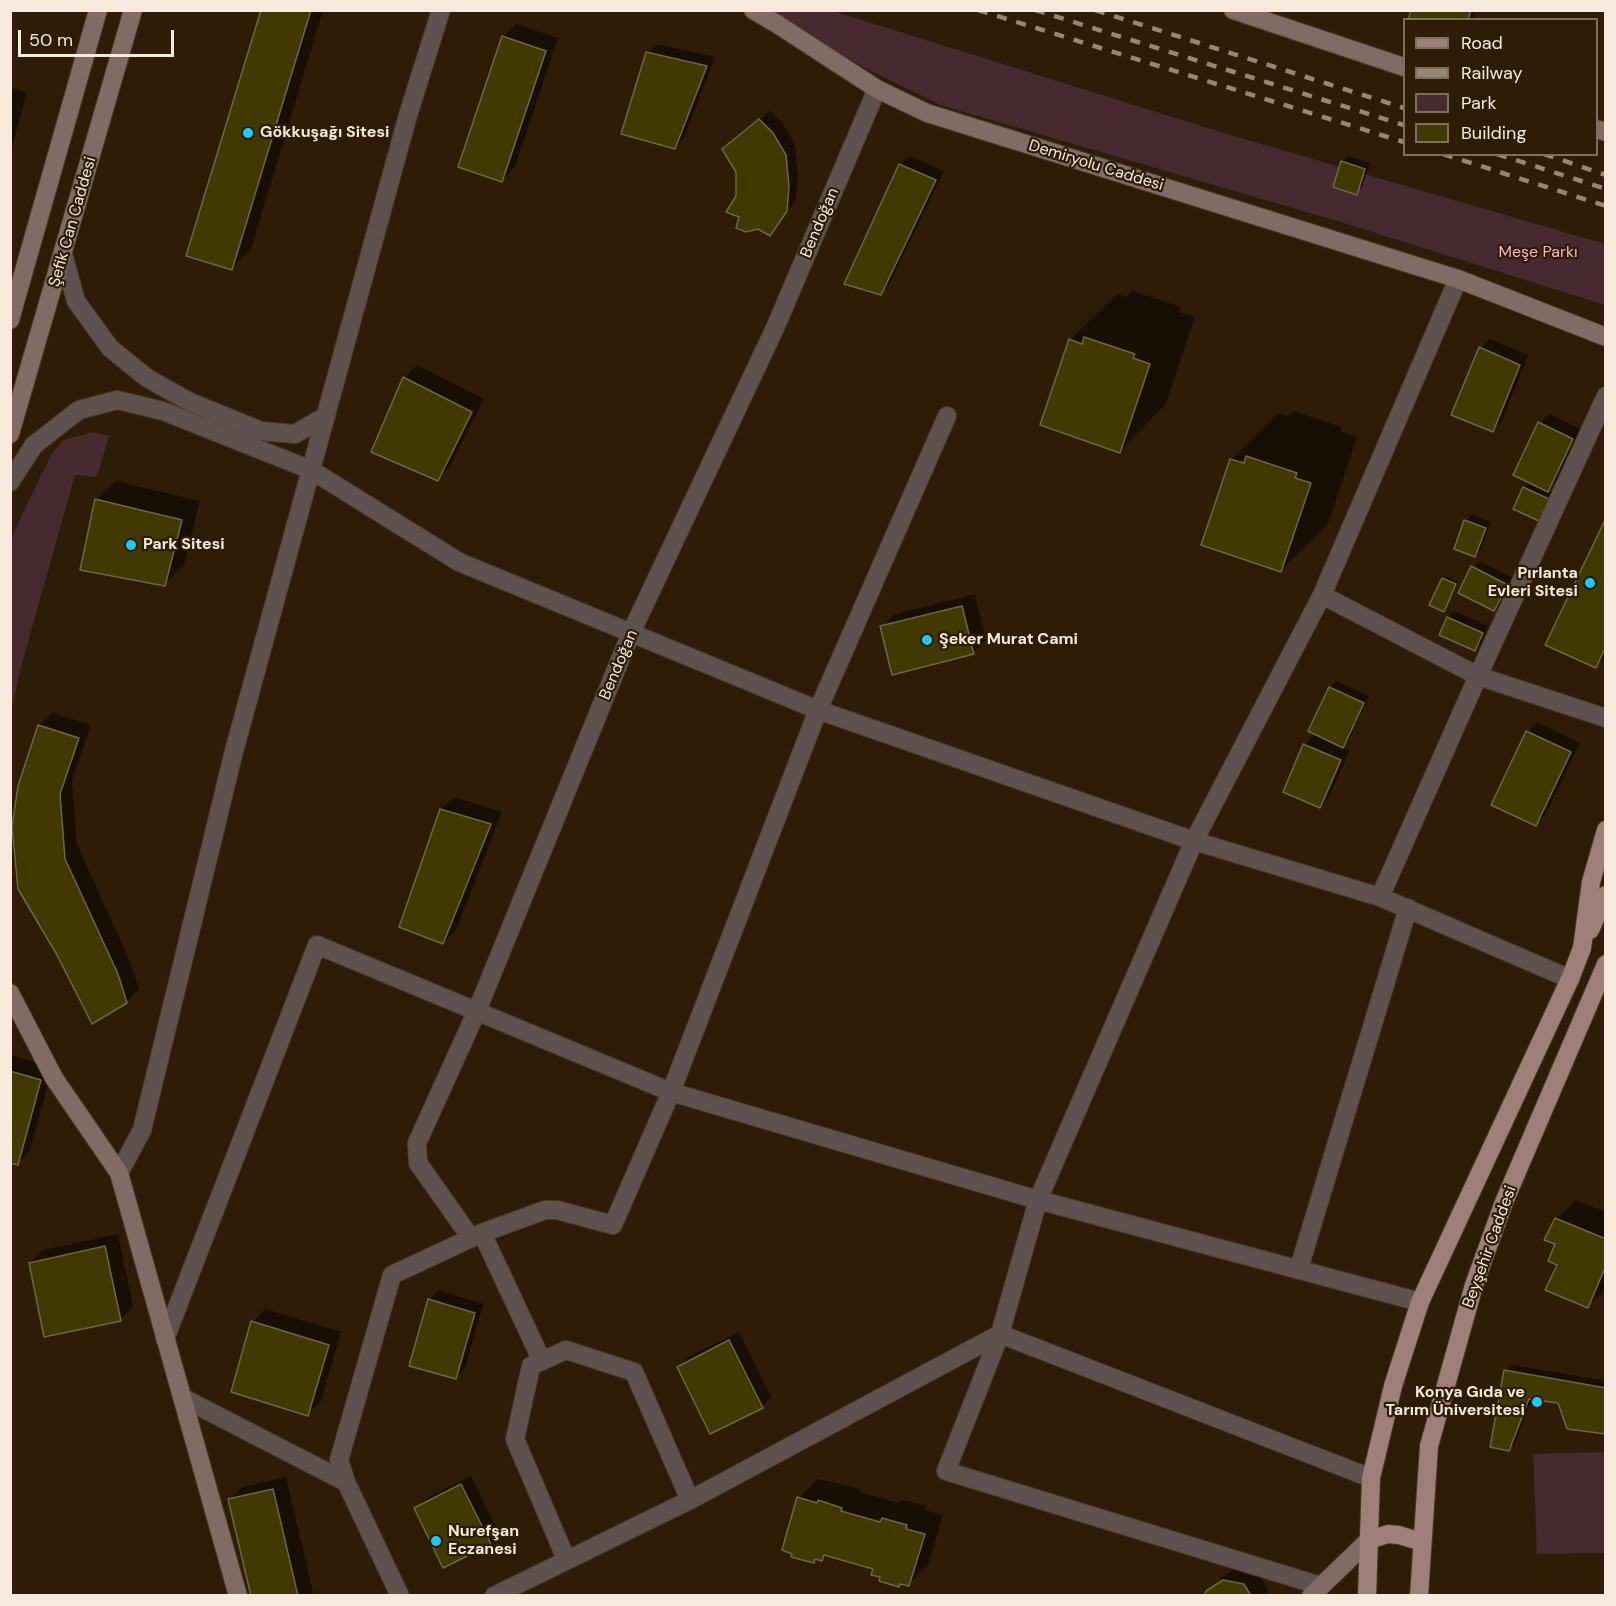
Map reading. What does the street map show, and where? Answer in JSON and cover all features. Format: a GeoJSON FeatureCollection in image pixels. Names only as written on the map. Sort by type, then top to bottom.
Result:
{"type":"FeatureCollection","features":[{"type":"Feature","properties":{"kind":"main road","name":"Şefik Can Caddesi"},"geometry":{"type":"LineString","coordinates":[[10,320],[98,10]]}},
{"type":"Feature","properties":{"kind":"main road","name":"Şefik Can Caddesi"},"geometry":{"type":"LineString","coordinates":[[10,434],[133,10]]}},
{"type":"Feature","properties":{"kind":"main road","name":"Demiryolu Caddesi"},"geometry":{"type":"LineString","coordinates":[[753,10],[877,89],[927,113],[1458,279],[1605,337]]}},
{"type":"Feature","properties":{"kind":"main road"},"geometry":{"type":"LineString","coordinates":[[1233,10],[1403,67]]}},
{"type":"Feature","properties":{"kind":"main road"},"geometry":{"type":"LineString","coordinates":[[10,284],[25,273]]}},
{"type":"Feature","properties":{"kind":"main road"},"geometry":{"type":"LineString","coordinates":[[1582,948],[1591,882],[1605,830]]}},
{"type":"Feature","properties":{"kind":"main road"},"geometry":{"type":"LineString","coordinates":[[1367,1596],[1371,1478],[1393,1386],[1420,1302],[1570,979],[1605,895]]}},
{"type":"Feature","properties":{"kind":"main road","name":"Beyşehir Caddesi"},"geometry":{"type":"LineString","coordinates":[[1419,1596],[1429,1446],[1474,1285],[1504,1202],[1605,964]]}},
{"type":"Feature","properties":{"kind":"main road"},"geometry":{"type":"LineString","coordinates":[[10,993],[54,1078],[119,1173],[238,1596]]}},
{"type":"Feature","properties":{"kind":"main road"},"geometry":{"type":"LineString","coordinates":[[1316,1591],[1369,1540],[1388,1534],[1422,1542]]}},
{"type":"Feature","properties":{"kind":"street"},"geometry":{"type":"LineString","coordinates":[[119,1173],[142,1130],[234,751],[408,115],[441,10]]}},
{"type":"Feature","properties":{"kind":"street","name":"Bendoğan"},"geometry":{"type":"LineString","coordinates":[[542,1361],[477,1236],[418,1163],[417,1143],[476,1013],[631,633],[775,328],[877,89]]}},
{"type":"Feature","properties":{"kind":"street"},"geometry":{"type":"LineString","coordinates":[[63,254],[76,302],[110,348],[147,378],[190,402],[261,431],[295,434],[326,416]]}},
{"type":"Feature","properties":{"kind":"street"},"geometry":{"type":"LineString","coordinates":[[1316,1591],[946,1471],[1000,1334],[1038,1200],[1194,841],[1322,595],[1458,279]]}},
{"type":"Feature","properties":{"kind":"street"},"geometry":{"type":"LineString","coordinates":[[1380,897],[1605,396]]}},
{"type":"Feature","properties":{"kind":"street"},"geometry":{"type":"LineString","coordinates":[[10,482],[34,445],[79,410],[117,400],[163,411],[311,470],[459,562],[818,710],[1194,841],[1380,897],[1570,979]]}},
{"type":"Feature","properties":{"kind":"street"},"geometry":{"type":"LineString","coordinates":[[274,456],[301,452],[315,437],[326,416]]}},
{"type":"Feature","properties":{"kind":"street"},"geometry":{"type":"LineString","coordinates":[[400,1596],[346,1482],[339,1460],[392,1275],[477,1236],[544,1210],[557,1210],[613,1225],[671,1092],[818,710],[947,416]]}},
{"type":"Feature","properties":{"kind":"street"},"geometry":{"type":"LineString","coordinates":[[1322,595],[1478,676],[1605,718]]}},
{"type":"Feature","properties":{"kind":"street"},"geometry":{"type":"LineString","coordinates":[[1299,1268],[1408,908]]}},
{"type":"Feature","properties":{"kind":"street"},"geometry":{"type":"LineString","coordinates":[[165,1339],[317,945],[476,1013],[671,1092],[1038,1200],[1420,1302]]}},
{"type":"Feature","properties":{"kind":"street"},"geometry":{"type":"LineString","coordinates":[[494,1596],[690,1500],[1000,1334],[1371,1478]]}},
{"type":"Feature","properties":{"kind":"street"},"geometry":{"type":"LineString","coordinates":[[566,1559],[515,1438],[531,1366],[566,1350],[634,1372],[690,1500]]}},
{"type":"Feature","properties":{"kind":"street"},"geometry":{"type":"LineString","coordinates":[[183,1398],[346,1482]]}},
{"type":"Feature","properties":{"kind":"green space","name":"Meşe Parkı"},"geometry":{"type":"Polygon","coordinates":[[[767,11],[833,11],[1227,134],[1605,244],[1605,305],[1344,223],[940,105],[865,68],[767,11]]]}},
{"type":"Feature","properties":{"kind":"green space"},"geometry":{"type":"Polygon","coordinates":[[[93,432],[109,436],[97,477],[75,475],[21,667],[11,712],[10,546],[14,532],[51,455],[63,440],[93,432]]]}},
{"type":"Feature","properties":{"kind":"green space"},"geometry":{"type":"Polygon","coordinates":[[[1605,1452],[1605,1553],[1537,1554],[1533,1454],[1605,1452]]]}},
{"type":"Feature","properties":{"kind":"building","name":"Gökkuşağı Sitesi"},"geometry":{"type":"Polygon","coordinates":[[[261,10],[311,10],[232,270],[186,256],[261,10]]]}},
{"type":"Feature","properties":{"kind":"building"},"geometry":{"type":"Polygon","coordinates":[[[1411,10],[1471,10],[1469,18],[1409,18],[1411,10]]]}},
{"type":"Feature","properties":{"kind":"building"},"geometry":{"type":"Polygon","coordinates":[[[502,36],[546,51],[502,182],[458,167],[502,36]]]}},
{"type":"Feature","properties":{"kind":"building"},"geometry":{"type":"Polygon","coordinates":[[[646,52],[707,66],[675,149],[621,134],[646,52]]]}},
{"type":"Feature","properties":{"kind":"building"},"geometry":{"type":"Polygon","coordinates":[[[759,119],[773,133],[786,155],[789,186],[787,211],[770,236],[758,229],[746,232],[736,228],[739,217],[726,212],[736,196],[736,172],[722,149],[759,119]]]}},
{"type":"Feature","properties":{"kind":"building"},"geometry":{"type":"Polygon","coordinates":[[[1341,161],[1365,169],[1357,195],[1333,187],[1341,161]]]}},
{"type":"Feature","properties":{"kind":"building"},"geometry":{"type":"Polygon","coordinates":[[[899,164],[936,180],[881,295],[844,284],[899,164]]]}},
{"type":"Feature","properties":{"kind":"building"},"geometry":{"type":"Polygon","coordinates":[[[1084,337],[1135,354],[1133,358],[1150,364],[1120,453],[1040,425],[1069,339],[1082,344],[1084,337]]]}},
{"type":"Feature","properties":{"kind":"building"},"geometry":{"type":"Polygon","coordinates":[[[1479,347],[1520,365],[1493,432],[1451,415],[1479,347]]]}},
{"type":"Feature","properties":{"kind":"building"},"geometry":{"type":"Polygon","coordinates":[[[403,377],[472,412],[438,481],[371,452],[403,377]]]}},
{"type":"Feature","properties":{"kind":"building"},"geometry":{"type":"Polygon","coordinates":[[[1538,422],[1573,439],[1548,492],[1513,475],[1538,422]]]}},
{"type":"Feature","properties":{"kind":"building"},"geometry":{"type":"Polygon","coordinates":[[[1246,456],[1297,473],[1295,478],[1311,483],[1281,572],[1201,545],[1230,459],[1244,463],[1246,456]]]}},
{"type":"Feature","properties":{"kind":"building"},"geometry":{"type":"Polygon","coordinates":[[[1523,487],[1551,500],[1541,522],[1513,509],[1523,487]]]}},
{"type":"Feature","properties":{"kind":"building","name":"Park Sitesi"},"geometry":{"type":"Polygon","coordinates":[[[95,499],[182,520],[165,586],[80,570],[95,499]]]}},
{"type":"Feature","properties":{"kind":"building"},"geometry":{"type":"Polygon","coordinates":[[[1464,520],[1486,528],[1475,557],[1454,549],[1464,520]]]}},
{"type":"Feature","properties":{"kind":"building","name":"Pırlanta Evleri Sitesi"},"geometry":{"type":"Polygon","coordinates":[[[1605,520],[1606,646],[1596,668],[1545,645],[1605,520]]]}},
{"type":"Feature","properties":{"kind":"building"},"geometry":{"type":"Polygon","coordinates":[[[1471,566],[1508,585],[1494,611],[1458,593],[1471,566]]]}},
{"type":"Feature","properties":{"kind":"building"},"geometry":{"type":"Polygon","coordinates":[[[1442,578],[1456,584],[1444,612],[1429,605],[1442,578]]]}},
{"type":"Feature","properties":{"kind":"building","name":"Şeker Murat Cami"},"geometry":{"type":"Polygon","coordinates":[[[962,606],[974,654],[892,675],[880,626],[962,606]]]}},
{"type":"Feature","properties":{"kind":"building"},"geometry":{"type":"Polygon","coordinates":[[[1447,617],[1483,633],[1475,651],[1439,635],[1447,617]]]}},
{"type":"Feature","properties":{"kind":"building"},"geometry":{"type":"Polygon","coordinates":[[[1329,687],[1364,703],[1343,748],[1308,731],[1329,687]]]}},
{"type":"Feature","properties":{"kind":"building"},"geometry":{"type":"Polygon","coordinates":[[[38,725],[79,738],[60,794],[65,859],[118,974],[127,1003],[92,1024],[57,955],[18,889],[12,827],[18,786],[38,725]]]}},
{"type":"Feature","properties":{"kind":"building"},"geometry":{"type":"Polygon","coordinates":[[[1526,731],[1571,752],[1536,826],[1491,805],[1526,731]]]}},
{"type":"Feature","properties":{"kind":"building"},"geometry":{"type":"Polygon","coordinates":[[[1303,744],[1341,760],[1320,808],[1283,792],[1303,744]]]}},
{"type":"Feature","properties":{"kind":"building"},"geometry":{"type":"Polygon","coordinates":[[[440,809],[491,824],[443,944],[399,927],[440,809]]]}},
{"type":"Feature","properties":{"kind":"building"},"geometry":{"type":"Polygon","coordinates":[[[10,1071],[41,1080],[18,1165],[10,1163],[10,1071]]]}},
{"type":"Feature","properties":{"kind":"building"},"geometry":{"type":"Polygon","coordinates":[[[1555,1218],[1606,1239],[1606,1271],[1604,1270],[1588,1308],[1545,1290],[1557,1265],[1548,1261],[1555,1244],[1544,1240],[1555,1218]]]}},
{"type":"Feature","properties":{"kind":"building"},"geometry":{"type":"Polygon","coordinates":[[[105,1246],[121,1321],[44,1337],[29,1263],[105,1246]]]}},
{"type":"Feature","properties":{"kind":"building"},"geometry":{"type":"Polygon","coordinates":[[[428,1299],[475,1313],[456,1379],[409,1366],[428,1299]]]}},
{"type":"Feature","properties":{"kind":"building"},"geometry":{"type":"Polygon","coordinates":[[[251,1321],[329,1345],[308,1416],[231,1392],[251,1321]]]}},
{"type":"Feature","properties":{"kind":"building"},"geometry":{"type":"Polygon","coordinates":[[[729,1340],[763,1408],[710,1434],[677,1367],[729,1340]]]}},
{"type":"Feature","properties":{"kind":"building"},"geometry":{"type":"Polygon","coordinates":[[[1504,1370],[1606,1388],[1606,1434],[1567,1429],[1558,1403],[1529,1399],[1509,1451],[1490,1447],[1504,1370]]]}},
{"type":"Feature","properties":{"kind":"building"},"geometry":{"type":"Polygon","coordinates":[[[461,1484],[491,1544],[443,1568],[414,1508],[461,1484]]]}},
{"type":"Feature","properties":{"kind":"building"},"geometry":{"type":"Polygon","coordinates":[[[273,1489],[298,1596],[251,1596],[228,1499],[273,1489]]]}},
{"type":"Feature","properties":{"kind":"building"},"geometry":{"type":"Polygon","coordinates":[[[797,1497],[817,1503],[818,1500],[842,1508],[841,1511],[880,1522],[882,1518],[907,1525],[906,1529],[925,1534],[909,1586],[900,1584],[899,1587],[879,1581],[880,1577],[871,1575],[873,1569],[824,1555],[822,1561],[815,1559],[814,1563],[791,1557],[792,1554],[782,1550],[797,1497]]]}},
{"type":"Feature","properties":{"kind":"building"},"geometry":{"type":"Polygon","coordinates":[[[1223,1580],[1244,1584],[1251,1596],[1204,1596],[1206,1591],[1223,1580]]]}},
{"type":"Feature","properties":{"kind":"railway"},"geometry":{"type":"LineString","coordinates":[[978,10],[1403,142]]}},
{"type":"Feature","properties":{"kind":"railway"},"geometry":{"type":"LineString","coordinates":[[1035,10],[1403,125]]}},
{"type":"Feature","properties":{"kind":"railway"},"geometry":{"type":"LineString","coordinates":[[1095,10],[1403,108]]}},
{"type":"Feature","properties":{"kind":"railway"},"geometry":{"type":"LineString","coordinates":[[1449,156],[1606,206]]}},
{"type":"Feature","properties":{"kind":"railway"},"geometry":{"type":"LineString","coordinates":[[1503,156],[1606,189]]}},
{"type":"Feature","properties":{"kind":"railway"},"geometry":{"type":"LineString","coordinates":[[1550,156],[1606,175]]}},
{"type":"Feature","properties":{"kind":"place","name":"Gökkuşağı Sitesi"},"geometry":{"type":"Point","coordinates":[248,133]}},
{"type":"Feature","properties":{"kind":"place","name":"Park Sitesi"},"geometry":{"type":"Point","coordinates":[131,545]}},
{"type":"Feature","properties":{"kind":"place","name":"Pırlanta Evleri Sitesi"},"geometry":{"type":"Point","coordinates":[1590,583]}},
{"type":"Feature","properties":{"kind":"place","name":"Şeker Murat Cami"},"geometry":{"type":"Point","coordinates":[927,640]}},
{"type":"Feature","properties":{"kind":"place","name":"Konya Gıda ve Tarım Üniversitesi"},"geometry":{"type":"Point","coordinates":[1537,1402]}},
{"type":"Feature","properties":{"kind":"place","name":"Nurefşan Eczanesi"},"geometry":{"type":"Point","coordinates":[436,1541]}}]}
